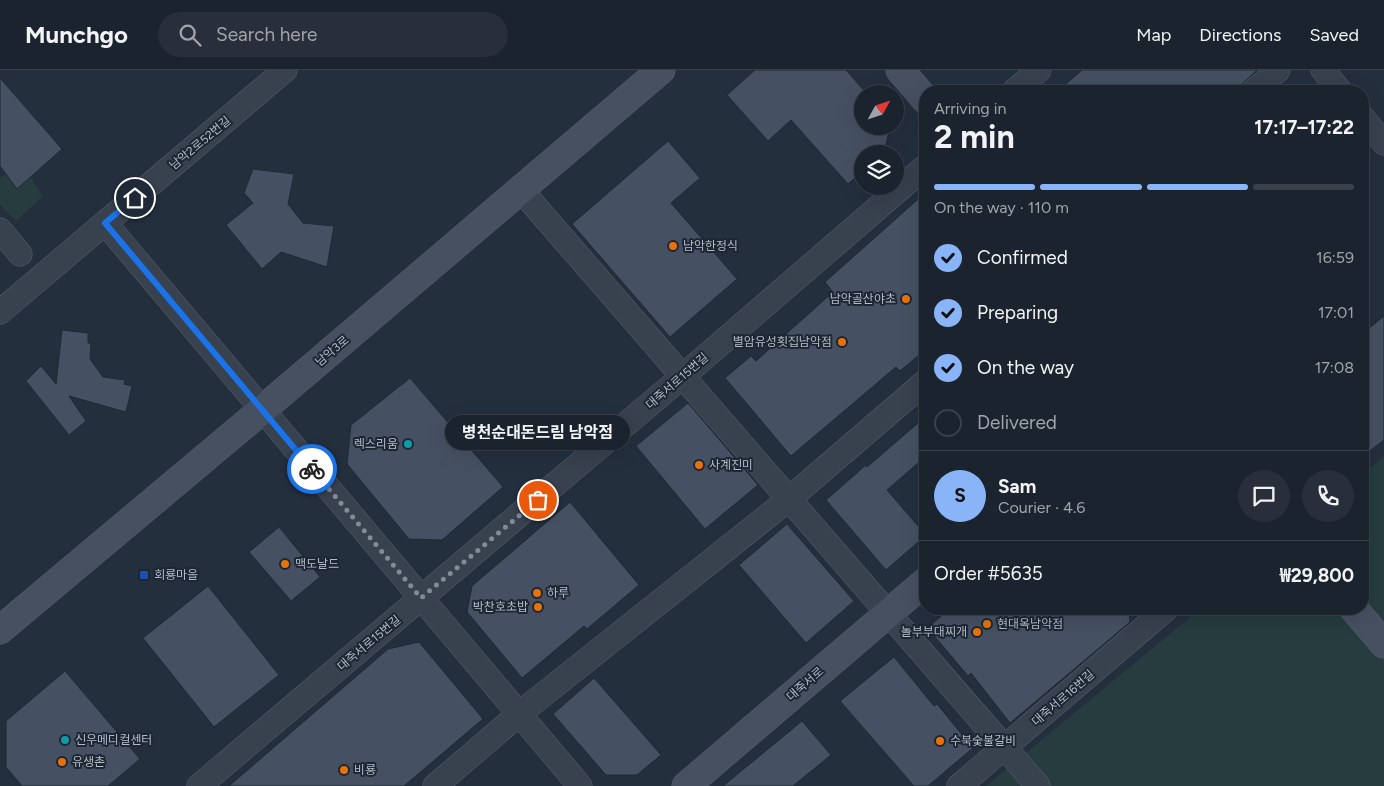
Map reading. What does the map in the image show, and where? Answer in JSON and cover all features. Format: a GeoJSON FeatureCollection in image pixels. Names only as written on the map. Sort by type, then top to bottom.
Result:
{"type":"FeatureCollection","features":[{"type":"Feature","properties":{"kind":"street","name":"남악2로52번길"},"geometry":{"type":"LineString","coordinates":[[0,312],[285,70]]}},
{"type":"Feature","properties":{"kind":"street","name":"남악3로"},"geometry":{"type":"LineString","coordinates":[[0,630],[262,410],[661,70]]}},
{"type":"Feature","properties":{"kind":"street"},"geometry":{"type":"LineString","coordinates":[[900,70],[919,92]]}},
{"type":"Feature","properties":{"kind":"street"},"geometry":{"type":"LineString","coordinates":[[1021,85],[1039,70]]}},
{"type":"Feature","properties":{"kind":"street"},"geometry":{"type":"LineString","coordinates":[[1261,85],[1278,70]]}},
{"type":"Feature","properties":{"kind":"street"},"geometry":{"type":"LineString","coordinates":[[1322,70],[1335,85]]}},
{"type":"Feature","properties":{"kind":"street"},"geometry":{"type":"LineString","coordinates":[[1369,125],[1384,143]]}},
{"type":"Feature","properties":{"kind":"street","name":"대죽서로15번길"},"geometry":{"type":"LineString","coordinates":[[199,786],[683,376],[919,172]]}},
{"type":"Feature","properties":{"kind":"street"},"geometry":{"type":"LineString","coordinates":[[521,190],[1038,786]]}},
{"type":"Feature","properties":{"kind":"street"},"geometry":{"type":"LineString","coordinates":[[105,223],[580,786]]}},
{"type":"Feature","properties":{"kind":"street"},"geometry":{"type":"LineString","coordinates":[[0,230],[20,254]]}},
{"type":"Feature","properties":{"kind":"street"},"geometry":{"type":"LineString","coordinates":[[435,786],[519,714],[789,499],[919,387]]}},
{"type":"Feature","properties":{"kind":"street","name":"대죽서로"},"geometry":{"type":"LineString","coordinates":[[686,786],[919,587]]}},
{"type":"Feature","properties":{"kind":"street","name":"대죽서로16번길"},"geometry":{"type":"LineString","coordinates":[[959,786],[1159,615]]}},
{"type":"Feature","properties":{"kind":"street"},"geometry":{"type":"LineString","coordinates":[[1359,615],[1384,644]]}},
{"type":"Feature","properties":{"kind":"green space"},"geometry":{"type":"Polygon","coordinates":[[[6,174],[30,177],[43,196],[16,221],[0,204],[0,178],[6,174]]]}},
{"type":"Feature","properties":{"kind":"green space"},"geometry":{"type":"Polygon","coordinates":[[[1384,456],[1384,786],[986,786],[1193,615],[1369,615],[1369,469],[1384,456]]]}},
{"type":"Feature","properties":{"kind":"building"},"geometry":{"type":"Polygon","coordinates":[[[755,70],[846,70],[859,85],[854,85],[854,135],[888,135],[886,145],[854,145],[854,179],[848,184],[791,120],[768,141],[727,95],[755,70]]]}},
{"type":"Feature","properties":{"kind":"building"},"geometry":{"type":"Polygon","coordinates":[[[1082,70],[1257,70],[1241,85],[1065,85],[1082,70]]]}},
{"type":"Feature","properties":{"kind":"building"},"geometry":{"type":"Polygon","coordinates":[[[0,78],[62,149],[17,189],[0,166],[0,78]]]}},
{"type":"Feature","properties":{"kind":"building"},"geometry":{"type":"Polygon","coordinates":[[[668,141],[700,178],[671,203],[737,279],[670,337],[572,224],[668,141]]]}},
{"type":"Feature","properties":{"kind":"building"},"geometry":{"type":"Polygon","coordinates":[[[253,169],[294,174],[288,204],[303,223],[334,226],[327,267],[281,252],[262,269],[226,225],[253,203],[244,193],[253,169]]]}},
{"type":"Feature","properties":{"kind":"building"},"geometry":{"type":"Polygon","coordinates":[[[919,198],[919,355],[900,371],[896,367],[791,456],[725,378],[751,356],[756,361],[833,292],[825,282],[919,198]]]}},
{"type":"Feature","properties":{"kind":"building"},"geometry":{"type":"Polygon","coordinates":[[[1384,316],[1384,440],[1369,452],[1369,328],[1384,316]]]}},
{"type":"Feature","properties":{"kind":"building"},"geometry":{"type":"Polygon","coordinates":[[[62,330],[88,333],[88,343],[91,343],[90,359],[103,377],[125,380],[124,384],[132,386],[126,412],[69,396],[86,421],[69,435],[26,381],[41,366],[56,384],[62,330]]]}},
{"type":"Feature","properties":{"kind":"building","name":"렉스리움"},"geometry":{"type":"Polygon","coordinates":[[[410,378],[503,487],[442,540],[409,539],[347,464],[351,425],[410,378]]]}},
{"type":"Feature","properties":{"kind":"building"},"geometry":{"type":"Polygon","coordinates":[[[688,403],[758,485],[705,529],[636,446],[688,403]]]}},
{"type":"Feature","properties":{"kind":"building"},"geometry":{"type":"Polygon","coordinates":[[[919,422],[919,462],[887,490],[919,527],[919,541],[886,570],[826,500],[866,465],[867,467],[919,422]]]}},
{"type":"Feature","properties":{"kind":"building"},"geometry":{"type":"Polygon","coordinates":[[[570,502],[639,585],[587,629],[584,626],[522,678],[467,612],[472,586],[570,502]]]}},
{"type":"Feature","properties":{"kind":"building"},"geometry":{"type":"Polygon","coordinates":[[[787,524],[854,601],[806,643],[739,565],[787,524]]]}},
{"type":"Feature","properties":{"kind":"building","name":"맥도날드"},"geometry":{"type":"Polygon","coordinates":[[[279,527],[320,577],[291,601],[249,552],[279,527]]]}},
{"type":"Feature","properties":{"kind":"building"},"geometry":{"type":"Polygon","coordinates":[[[208,586],[279,675],[214,727],[143,638],[208,586]]]}},
{"type":"Feature","properties":{"kind":"building"},"geometry":{"type":"Polygon","coordinates":[[[942,615],[1129,615],[1130,622],[1010,723],[971,673],[968,676],[931,632],[931,625],[942,615]]]}},
{"type":"Feature","properties":{"kind":"building"},"geometry":{"type":"Polygon","coordinates":[[[419,642],[483,719],[404,786],[229,786],[388,649],[419,642]]]}},
{"type":"Feature","properties":{"kind":"building"},"geometry":{"type":"Polygon","coordinates":[[[894,657],[934,706],[937,704],[973,748],[928,786],[914,786],[840,701],[894,657]]]}},
{"type":"Feature","properties":{"kind":"building","name":"신우메디컬센터"},"geometry":{"type":"Polygon","coordinates":[[[65,671],[140,759],[108,786],[22,786],[6,767],[6,721],[65,671]]]}},
{"type":"Feature","properties":{"kind":"building"},"geometry":{"type":"Polygon","coordinates":[[[594,678],[661,755],[637,775],[606,775],[553,714],[594,678]]]}},
{"type":"Feature","properties":{"kind":"building"},"geometry":{"type":"Polygon","coordinates":[[[802,721],[831,755],[793,786],[723,786],[802,721]]]}},
{"type":"Feature","properties":{"kind":"way so far"},"geometry":{"type":"LineString","coordinates":[[312,469],[421,598],[538,500]]}},
{"type":"Feature","properties":{"kind":"place","name":"남악한정식"},"geometry":{"type":"Point","coordinates":[673,246]}},
{"type":"Feature","properties":{"kind":"place","name":"남악골산야초"},"geometry":{"type":"Point","coordinates":[906,299]}},
{"type":"Feature","properties":{"kind":"place","name":"별암유성횟집남악점"},"geometry":{"type":"Point","coordinates":[842,342]}},
{"type":"Feature","properties":{"kind":"place","name":"렉스리움"},"geometry":{"type":"Point","coordinates":[408,444]}},
{"type":"Feature","properties":{"kind":"place","name":"사계진미"},"geometry":{"type":"Point","coordinates":[699,465]}},
{"type":"Feature","properties":{"kind":"place","name":"병천순대돈드림 남악점"},"geometry":{"type":"Point","coordinates":[538,500]}},
{"type":"Feature","properties":{"kind":"place","name":"맥도날드"},"geometry":{"type":"Point","coordinates":[285,564]}},
{"type":"Feature","properties":{"kind":"place","name":"회룡마을"},"geometry":{"type":"Point","coordinates":[144,575]}},
{"type":"Feature","properties":{"kind":"place","name":"하루"},"geometry":{"type":"Point","coordinates":[537,593]}},
{"type":"Feature","properties":{"kind":"place","name":"박찬호초밥"},"geometry":{"type":"Point","coordinates":[538,607]}},
{"type":"Feature","properties":{"kind":"place","name":"현대옥남악점"},"geometry":{"type":"Point","coordinates":[987,624]}},
{"type":"Feature","properties":{"kind":"place","name":"놀부부대찌개"},"geometry":{"type":"Point","coordinates":[977,632]}},
{"type":"Feature","properties":{"kind":"place","name":"신우메디컬센터"},"geometry":{"type":"Point","coordinates":[65,740]}},
{"type":"Feature","properties":{"kind":"place","name":"수북숯불갈비"},"geometry":{"type":"Point","coordinates":[940,741]}},
{"type":"Feature","properties":{"kind":"place","name":"유생촌"},"geometry":{"type":"Point","coordinates":[62,762]}},
{"type":"Feature","properties":{"kind":"place","name":"비룡"},"geometry":{"type":"Point","coordinates":[344,770]}},
{"type":"Feature","properties":{"kind":"route"},"geometry":{"type":"LineString","coordinates":[[135,198],[105,223],[312,469]]}}]}
